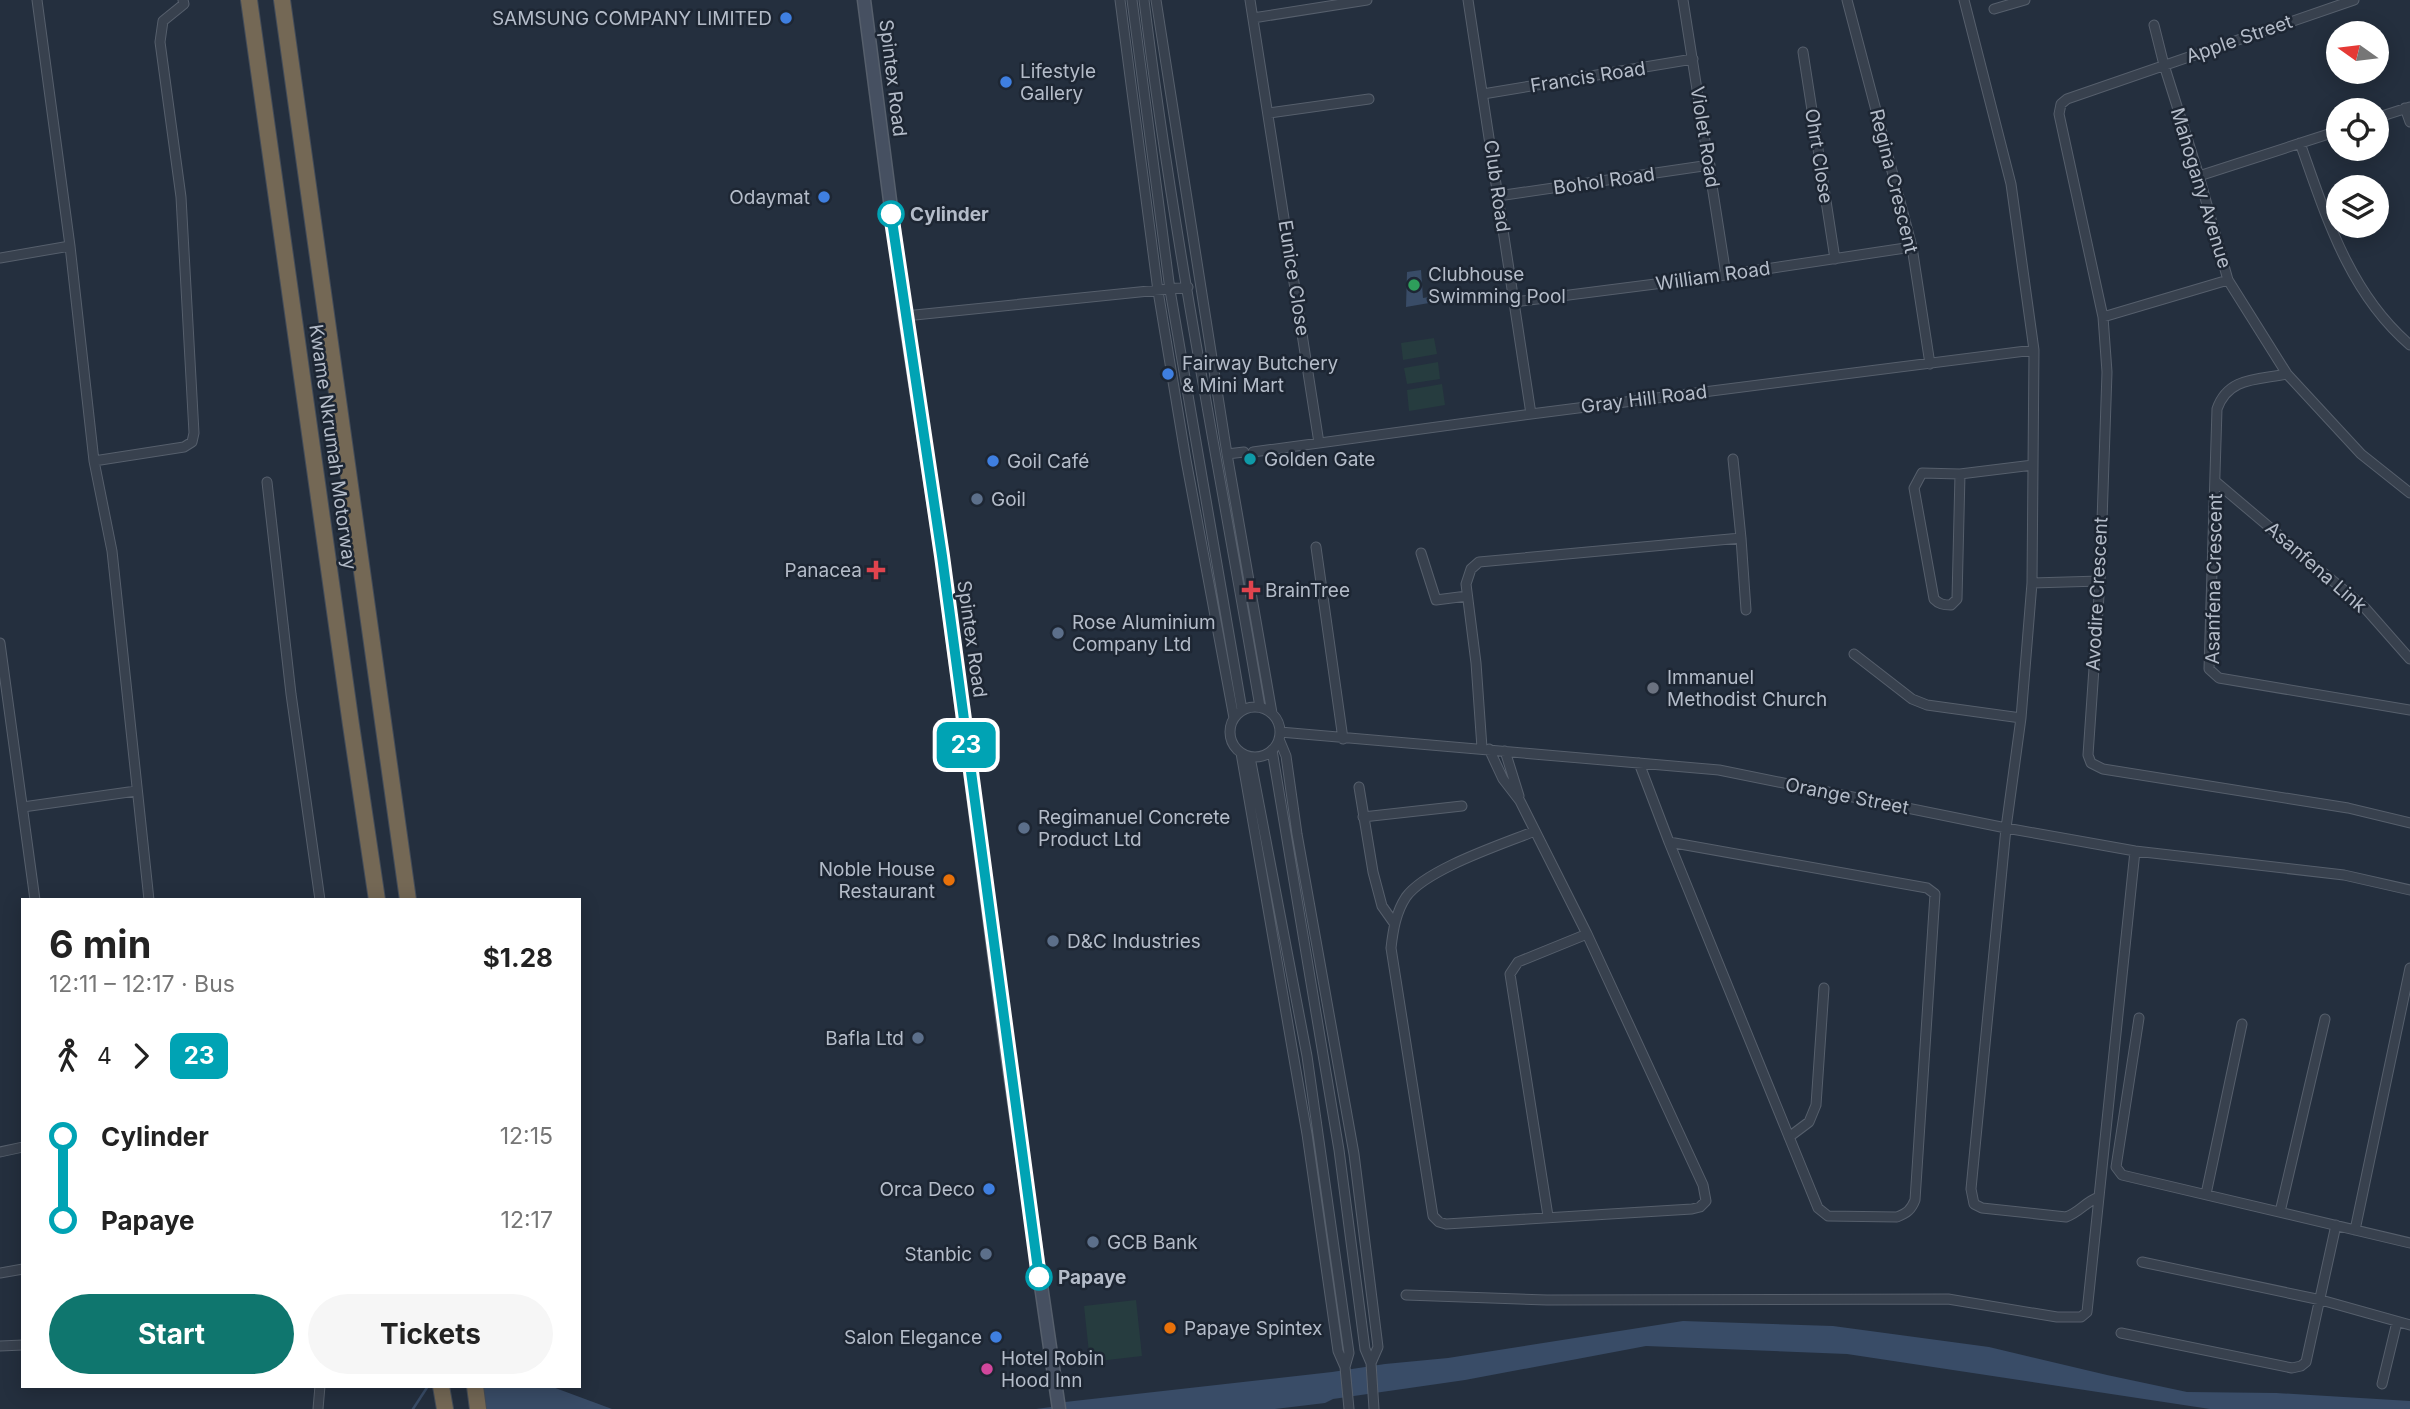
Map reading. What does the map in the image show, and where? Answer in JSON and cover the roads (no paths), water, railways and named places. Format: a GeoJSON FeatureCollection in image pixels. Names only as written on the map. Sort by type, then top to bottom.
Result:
{"type":"FeatureCollection","features":[{"type":"Feature","properties":{"kind":"highway","name":"Kwame Nkrumah Motorway"},"geometry":{"type":"LineString","coordinates":[[249,0],[377,898]]}},
{"type":"Feature","properties":{"kind":"highway","name":"Kwame Nkrumah Motorway"},"geometry":{"type":"LineString","coordinates":[[282,0],[408,898]]}},
{"type":"Feature","properties":{"kind":"highway"},"geometry":{"type":"LineString","coordinates":[[441,1388],[445,1409]]}},
{"type":"Feature","properties":{"kind":"highway"},"geometry":{"type":"LineString","coordinates":[[475,1388],[478,1409]]}},
{"type":"Feature","properties":{"kind":"main road","name":"Spintex Road"},"geometry":{"type":"LineString","coordinates":[[864,0],[905,316],[942,556],[1058,1405]]}},
{"type":"Feature","properties":{"kind":"street"},"geometry":{"type":"LineString","coordinates":[[37,0],[71,246],[94,461],[112,551],[149,898]]}},
{"type":"Feature","properties":{"kind":"street"},"geometry":{"type":"LineString","coordinates":[[94,461],[184,447],[192,442],[194,433],[181,197],[160,30],[163,21],[184,4],[183,0]]}},
{"type":"Feature","properties":{"kind":"street"},"geometry":{"type":"LineString","coordinates":[[1120,0],[1158,291],[1234,718],[1230,734],[1233,745],[1246,755],[1262,756],[1272,750],[1280,736]]}},
{"type":"Feature","properties":{"kind":"street"},"geometry":{"type":"LineString","coordinates":[[1132,0],[1170,290],[1242,710]]}},
{"type":"Feature","properties":{"kind":"street"},"geometry":{"type":"LineString","coordinates":[[1144,0],[1188,287],[1260,707]]}},
{"type":"Feature","properties":{"kind":"street"},"geometry":{"type":"LineString","coordinates":[[1156,0],[1227,454],[1272,713],[1278,722],[1286,756],[1297,834],[1354,1154],[1378,1347],[1371,1363]]}},
{"type":"Feature","properties":{"kind":"street","name":"Eunice Close"},"geometry":{"type":"LineString","coordinates":[[1250,0],[1319,443]]}},
{"type":"Feature","properties":{"kind":"street"},"geometry":{"type":"LineString","coordinates":[[1253,18],[1367,0]]}},
{"type":"Feature","properties":{"kind":"street","name":"Club Road"},"geometry":{"type":"LineString","coordinates":[[1468,0],[1531,414]]}},
{"type":"Feature","properties":{"kind":"street","name":"Violet Road"},"geometry":{"type":"LineString","coordinates":[[1683,0],[1726,275]]}},
{"type":"Feature","properties":{"kind":"street","name":"Regina Crescent"},"geometry":{"type":"LineString","coordinates":[[1847,0],[1912,247],[1930,363]]}},
{"type":"Feature","properties":{"kind":"street"},"geometry":{"type":"LineString","coordinates":[[1964,0],[2011,184],[2035,350],[2032,583],[2021,718],[2006,828],[1972,1196],[1974,1204],[1982,1208],[2066,1217],[2077,1213],[2086,1202],[2099,1197]]}},
{"type":"Feature","properties":{"kind":"street"},"geometry":{"type":"LineString","coordinates":[[1994,9],[2023,0]]}},
{"type":"Feature","properties":{"kind":"street","name":"Apple Street"},"geometry":{"type":"LineString","coordinates":[[2061,104],[2067,99],[2354,0]]}},
{"type":"Feature","properties":{"kind":"street","name":"Mahogany Avenue"},"geometry":{"type":"LineString","coordinates":[[2154,25],[2228,279],[2287,374],[2361,454],[2410,493]]}},
{"type":"Feature","properties":{"kind":"street","name":"Ohrt Close"},"geometry":{"type":"LineString","coordinates":[[1803,52],[1835,259]]}},
{"type":"Feature","properties":{"kind":"street","name":"Francis Road"},"geometry":{"type":"LineString","coordinates":[[1483,94],[1693,59]]}},
{"type":"Feature","properties":{"kind":"street"},"geometry":{"type":"LineString","coordinates":[[1269,113],[1369,99]]}},
{"type":"Feature","properties":{"kind":"street","name":"Avodire Crescent"},"geometry":{"type":"LineString","coordinates":[[2061,104],[2059,114],[2103,317],[2107,372],[2100,581],[2088,755],[2091,763],[2096,767],[2348,808],[2410,823]]}},
{"type":"Feature","properties":{"kind":"street"},"geometry":{"type":"LineString","coordinates":[[2389,114],[2408,107],[2410,122]]}},
{"type":"Feature","properties":{"kind":"street"},"geometry":{"type":"LineString","coordinates":[[2199,176],[2326,135]]}},
{"type":"Feature","properties":{"kind":"street"},"geometry":{"type":"LineString","coordinates":[[2300,143],[2333,235],[2363,293],[2410,345]]}},
{"type":"Feature","properties":{"kind":"street","name":"Bohol Road"},"geometry":{"type":"LineString","coordinates":[[1498,196],[1710,165]]}},
{"type":"Feature","properties":{"kind":"street"},"geometry":{"type":"LineString","coordinates":[[0,258],[71,246]]}},
{"type":"Feature","properties":{"kind":"street","name":"William Road"},"geometry":{"type":"LineString","coordinates":[[1514,302],[1726,275],[1912,247]]}},
{"type":"Feature","properties":{"kind":"street"},"geometry":{"type":"LineString","coordinates":[[2103,317],[2228,279]]}},
{"type":"Feature","properties":{"kind":"street"},"geometry":{"type":"LineString","coordinates":[[905,316],[1188,287]]}},
{"type":"Feature","properties":{"kind":"street","name":"Gray Hill Road"},"geometry":{"type":"LineString","coordinates":[[1227,454],[2035,350]]}},
{"type":"Feature","properties":{"kind":"street","name":"Asanfena Crescent"},"geometry":{"type":"LineString","coordinates":[[2287,374],[2233,385],[2225,392],[2217,409],[2208,663],[2213,674],[2219,678],[2410,710]]}},
{"type":"Feature","properties":{"kind":"street"},"geometry":{"type":"LineString","coordinates":[[1732,459],[1746,610]]}},
{"type":"Feature","properties":{"kind":"street"},"geometry":{"type":"LineString","coordinates":[[1960,474],[1957,599],[1951,605],[1944,605],[1938,604],[1934,599],[1914,488],[1922,473],[1960,474],[2033,465]]}},
{"type":"Feature","properties":{"kind":"street"},"geometry":{"type":"LineString","coordinates":[[267,482],[291,694],[320,898]]}},
{"type":"Feature","properties":{"kind":"street","name":"Asanfena Link"},"geometry":{"type":"LineString","coordinates":[[2216,482],[2365,608],[2410,659]]}},
{"type":"Feature","properties":{"kind":"street"},"geometry":{"type":"LineString","coordinates":[[1520,801],[1485,749],[1466,584],[1471,569],[1479,562],[1741,538]]}},
{"type":"Feature","properties":{"kind":"street"},"geometry":{"type":"LineString","coordinates":[[1315,547],[1343,739]]}},
{"type":"Feature","properties":{"kind":"street"},"geometry":{"type":"LineString","coordinates":[[1421,553],[1436,600],[1467,596]]}},
{"type":"Feature","properties":{"kind":"street"},"geometry":{"type":"LineString","coordinates":[[2032,583],[2100,581]]}},
{"type":"Feature","properties":{"kind":"street"},"geometry":{"type":"LineString","coordinates":[[0,643],[35,898]]}},
{"type":"Feature","properties":{"kind":"street"},"geometry":{"type":"LineString","coordinates":[[1854,654],[1906,694],[1927,705],[2021,718]]}},
{"type":"Feature","properties":{"kind":"street"},"geometry":{"type":"LineString","coordinates":[[1234,718],[1242,710],[1260,707],[1272,713]]}},
{"type":"Feature","properties":{"kind":"street","name":"Orange Street"},"geometry":{"type":"LineString","coordinates":[[1280,736],[1485,749],[1719,770],[2135,851],[2344,875],[2410,890]]}},
{"type":"Feature","properties":{"kind":"street"},"geometry":{"type":"LineString","coordinates":[[1272,750],[1339,1150],[1365,1349],[1371,1363],[1374,1406]]}},
{"type":"Feature","properties":{"kind":"street"},"geometry":{"type":"LineString","coordinates":[[1505,751],[1520,801],[1587,934],[1703,1185],[1706,1201],[1700,1207],[1446,1224],[1433,1216],[1391,948],[1394,923],[1407,896],[1425,880],[1458,863],[1535,831]]}},
{"type":"Feature","properties":{"kind":"street"},"geometry":{"type":"LineString","coordinates":[[1246,755],[1307,1134],[1338,1352],[1345,1367],[1349,1407]]}},
{"type":"Feature","properties":{"kind":"street"},"geometry":{"type":"LineString","coordinates":[[1639,763],[1669,842],[1789,1137],[1812,1199],[1823,1214],[1828,1216],[1897,1217],[1911,1209],[1915,1200],[1937,898],[1935,894],[1927,888],[1669,842]]}},
{"type":"Feature","properties":{"kind":"street"},"geometry":{"type":"LineString","coordinates":[[1359,787],[1381,905],[1394,923]]}},
{"type":"Feature","properties":{"kind":"street"},"geometry":{"type":"LineString","coordinates":[[23,807],[136,791]]}},
{"type":"Feature","properties":{"kind":"street"},"geometry":{"type":"LineString","coordinates":[[1363,817],[1462,806]]}},
{"type":"Feature","properties":{"kind":"street"},"geometry":{"type":"LineString","coordinates":[[1406,1296],[1547,1300],[1948,1299],[2057,1317],[2081,1317],[2087,1312],[2135,851]]}},
{"type":"Feature","properties":{"kind":"street"},"geometry":{"type":"LineString","coordinates":[[1548,1216],[1510,974],[1518,962],[1587,934]]}},
{"type":"Feature","properties":{"kind":"street"},"geometry":{"type":"LineString","coordinates":[[2355,1230],[2410,968]]}},
{"type":"Feature","properties":{"kind":"street"},"geometry":{"type":"LineString","coordinates":[[1789,1137],[1809,1122],[1816,1105],[1824,988]]}},
{"type":"Feature","properties":{"kind":"street"},"geometry":{"type":"LineString","coordinates":[[2139,1018],[2116,1167],[2122,1175],[2410,1243]]}},
{"type":"Feature","properties":{"kind":"street"},"geometry":{"type":"LineString","coordinates":[[2280,1212],[2325,1019]]}},
{"type":"Feature","properties":{"kind":"street"},"geometry":{"type":"LineString","coordinates":[[2206,1194],[2242,1024]]}},
{"type":"Feature","properties":{"kind":"street"},"geometry":{"type":"LineString","coordinates":[[0,1152],[21,1147]]}},
{"type":"Feature","properties":{"kind":"street"},"geometry":{"type":"LineString","coordinates":[[2121,1334],[2292,1368],[2301,1366],[2306,1362],[2336,1225]]}},
{"type":"Feature","properties":{"kind":"street"},"geometry":{"type":"LineString","coordinates":[[2142,1262],[2321,1300],[2410,1325]]}},
{"type":"Feature","properties":{"kind":"street"},"geometry":{"type":"LineString","coordinates":[[0,1273],[21,1269]]}},
{"type":"Feature","properties":{"kind":"street"},"geometry":{"type":"LineString","coordinates":[[2382,1384],[2398,1322]]}},
{"type":"Feature","properties":{"kind":"street"},"geometry":{"type":"LineString","coordinates":[[0,1346],[21,1345]]}},
{"type":"Feature","properties":{"kind":"street"},"geometry":{"type":"LineString","coordinates":[[318,1409],[320,1388]]}},
{"type":"Feature","properties":{"kind":"water","name":"Clubhouse Swimming Pool"},"geometry":{"type":"Polygon","coordinates":[[[1421,270],[1423,298],[1429,297],[1429,303],[1406,307],[1407,272],[1421,270]]]}},
{"type":"Feature","properties":{"kind":"water"},"geometry":{"type":"Polygon","coordinates":[[[1683,1321],[1833,1326],[1989,1347],[2187,1392],[2276,1393],[2410,1401],[2410,1409],[2210,1409],[1847,1354],[1646,1346],[1465,1380],[1275,1409],[1036,1409],[1065,1402],[1448,1358],[1683,1321]]]}},
{"type":"Feature","properties":{"kind":"water"},"geometry":{"type":"Polygon","coordinates":[[[481,1388],[555,1388],[612,1409],[485,1409],[481,1388]]]}},
{"type":"Feature","properties":{"kind":"waterway"},"geometry":{"type":"LineString","coordinates":[[413,1409],[427,1388]]}},
{"type":"Feature","properties":{"kind":"place","name":"SAMSUNG COMPANY LIMITED"},"geometry":{"type":"Point","coordinates":[786,18]}},
{"type":"Feature","properties":{"kind":"place","name":"Lifestyle Gallery"},"geometry":{"type":"Point","coordinates":[1006,82]}},
{"type":"Feature","properties":{"kind":"place","name":"Odaymat"},"geometry":{"type":"Point","coordinates":[824,197]}},
{"type":"Feature","properties":{"kind":"place","name":"Cylinder"},"geometry":{"type":"Point","coordinates":[891,214]}},
{"type":"Feature","properties":{"kind":"place","name":"Clubhouse Swimming Pool"},"geometry":{"type":"Point","coordinates":[1414,285]}},
{"type":"Feature","properties":{"kind":"place","name":"Fairway Butchery & Mini Mart"},"geometry":{"type":"Point","coordinates":[1168,374]}},
{"type":"Feature","properties":{"kind":"place","name":"Golden Gate"},"geometry":{"type":"Point","coordinates":[1250,459]}},
{"type":"Feature","properties":{"kind":"place","name":"Goil Café"},"geometry":{"type":"Point","coordinates":[993,461]}},
{"type":"Feature","properties":{"kind":"place","name":"Goil"},"geometry":{"type":"Point","coordinates":[977,499]}},
{"type":"Feature","properties":{"kind":"place","name":"Panacea"},"geometry":{"type":"Point","coordinates":[876,570]}},
{"type":"Feature","properties":{"kind":"place","name":"BrainTree"},"geometry":{"type":"Point","coordinates":[1251,590]}},
{"type":"Feature","properties":{"kind":"place","name":"Rose Aluminium Company Ltd"},"geometry":{"type":"Point","coordinates":[1058,633]}},
{"type":"Feature","properties":{"kind":"place","name":"Immanuel Methodist Church"},"geometry":{"type":"Point","coordinates":[1653,688]}},
{"type":"Feature","properties":{"kind":"place","name":"Regimanuel Concrete Product Ltd"},"geometry":{"type":"Point","coordinates":[1024,828]}},
{"type":"Feature","properties":{"kind":"place","name":"Noble House Restaurant"},"geometry":{"type":"Point","coordinates":[949,880]}},
{"type":"Feature","properties":{"kind":"place","name":"D&C Industries"},"geometry":{"type":"Point","coordinates":[1053,941]}},
{"type":"Feature","properties":{"kind":"place","name":"Bafla Ltd"},"geometry":{"type":"Point","coordinates":[918,1038]}},
{"type":"Feature","properties":{"kind":"place","name":"Orca Deco"},"geometry":{"type":"Point","coordinates":[989,1189]}},
{"type":"Feature","properties":{"kind":"place","name":"GCB Bank"},"geometry":{"type":"Point","coordinates":[1093,1242]}},
{"type":"Feature","properties":{"kind":"place","name":"Stanbic"},"geometry":{"type":"Point","coordinates":[986,1254]}},
{"type":"Feature","properties":{"kind":"place","name":"Papaye"},"geometry":{"type":"Point","coordinates":[1039,1277]}},
{"type":"Feature","properties":{"kind":"place","name":"Papaye Spintex"},"geometry":{"type":"Point","coordinates":[1170,1328]}},
{"type":"Feature","properties":{"kind":"place","name":"Salon Elegance"},"geometry":{"type":"Point","coordinates":[996,1337]}},
{"type":"Feature","properties":{"kind":"place","name":"Hotel Robin Hood Inn"},"geometry":{"type":"Point","coordinates":[987,1369]}}]}
